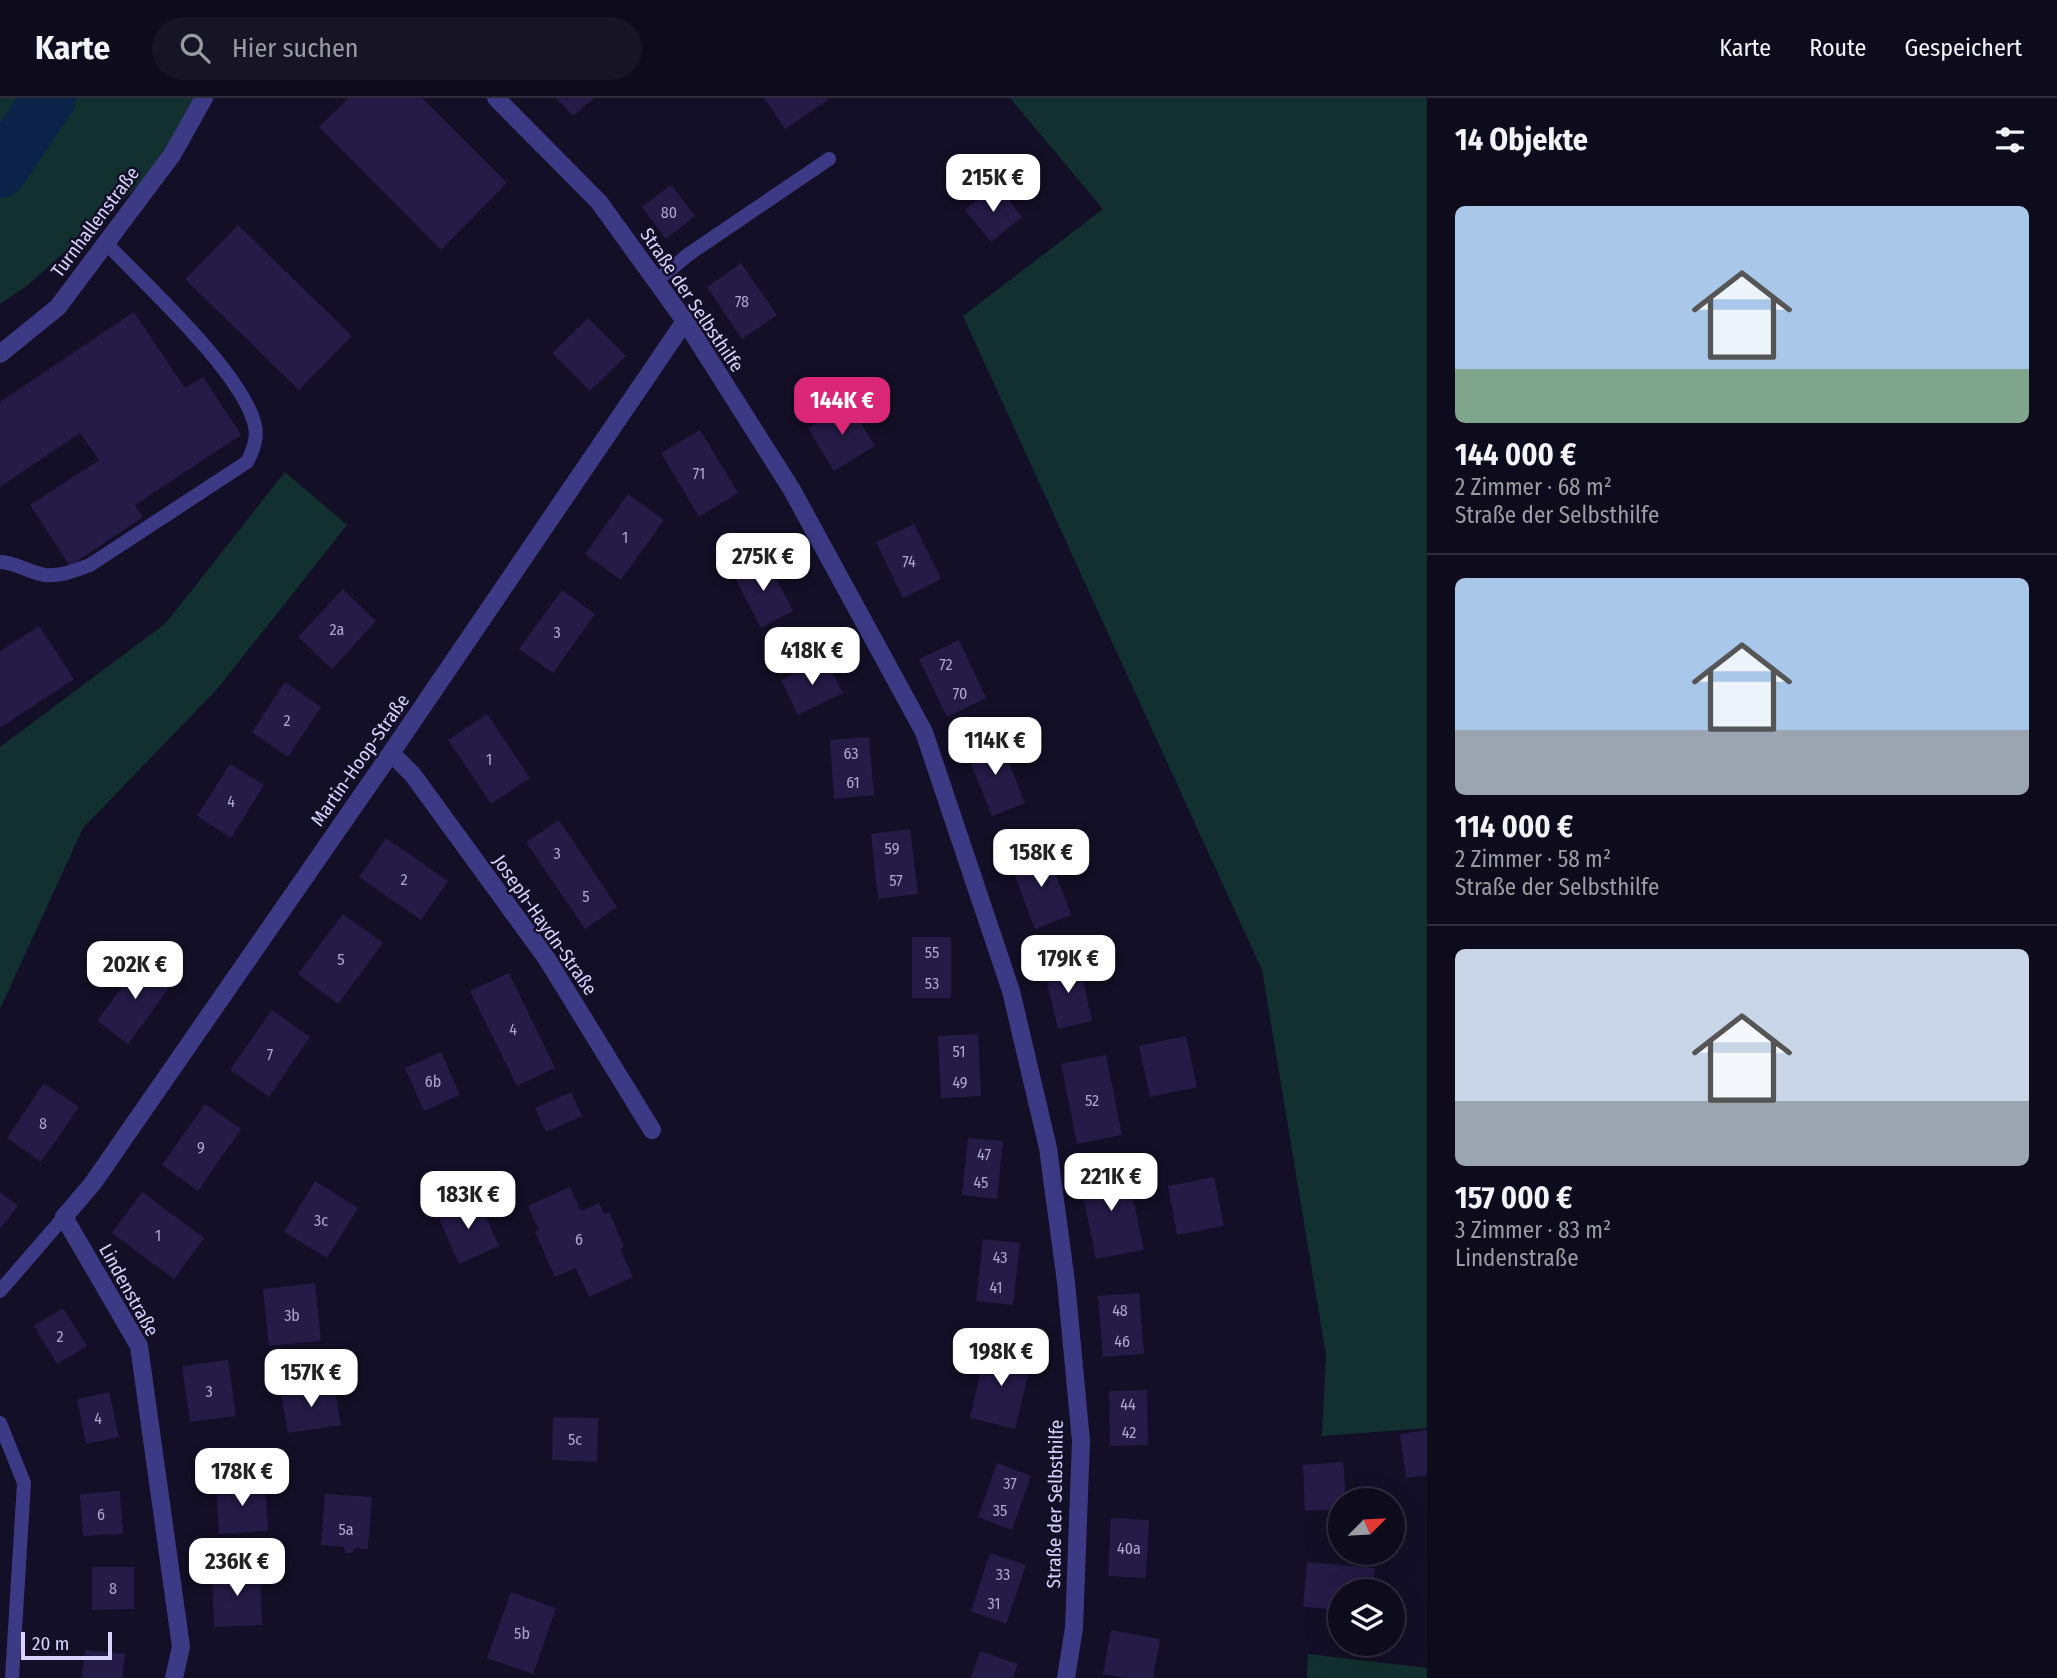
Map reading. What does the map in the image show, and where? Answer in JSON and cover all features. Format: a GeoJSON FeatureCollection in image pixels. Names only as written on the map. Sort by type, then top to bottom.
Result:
{"type":"FeatureCollection","features":[{"type":"Feature","properties":{"kind":"street","name":"Turnhallenstraße"},"geometry":{"type":"LineString","coordinates":[[0,354],[58,307],[172,155],[204,98]]}},
{"type":"Feature","properties":{"kind":"street","name":"Straße der Selbsthilfe"},"geometry":{"type":"LineString","coordinates":[[496,98],[599,202],[685,321],[792,490],[924,732],[1012,991],[1048,1148],[1066,1282],[1081,1441],[1073,1628],[1066,1678]]}},
{"type":"Feature","properties":{"kind":"street","name":"Martin-Hoop-Straße"},"geometry":{"type":"LineString","coordinates":[[64,1217],[93,1183],[391,753],[685,321]]}},
{"type":"Feature","properties":{"kind":"street","name":"Joseph-Haydn-Straße"},"geometry":{"type":"LineString","coordinates":[[391,753],[414,775],[547,959],[652,1130]]}},
{"type":"Feature","properties":{"kind":"street","name":"Lindenstraße"},"geometry":{"type":"LineString","coordinates":[[64,1217],[139,1346],[181,1647],[174,1678]]}},
{"type":"Feature","properties":{"kind":"lane"},"geometry":{"type":"LineString","coordinates":[[656,281],[689,254],[829,159]]}},
{"type":"Feature","properties":{"kind":"lane"},"geometry":{"type":"LineString","coordinates":[[0,562],[10,562],[44,575],[66,574],[90,565],[247,462],[255,447],[256,428],[248,405],[212,353],[106,243]]}},
{"type":"Feature","properties":{"kind":"lane"},"geometry":{"type":"LineString","coordinates":[[0,1291],[64,1217]]}},
{"type":"Feature","properties":{"kind":"lane"},"geometry":{"type":"LineString","coordinates":[[0,1423],[24,1483],[12,1678]]}},
{"type":"Feature","properties":{"kind":"green space"},"geometry":{"type":"Polygon","coordinates":[[[0,98],[204,98],[172,155],[28,285],[0,304],[0,98]]]}},
{"type":"Feature","properties":{"kind":"green space"},"geometry":{"type":"Polygon","coordinates":[[[1010,98],[1427,98],[1427,1428],[1322,1436],[1326,1355],[1262,970],[963,316],[1103,209],[1010,98]]]}},
{"type":"Feature","properties":{"kind":"green space"},"geometry":{"type":"Polygon","coordinates":[[[285,472],[347,525],[218,688],[83,828],[0,1009],[0,747],[166,623],[285,472]]]}},
{"type":"Feature","properties":{"kind":"green space"},"geometry":{"type":"Polygon","coordinates":[[[1308,1654],[1427,1668],[1427,1678],[1307,1678],[1308,1654]]]}},
{"type":"Feature","properties":{"kind":"building"},"geometry":{"type":"Polygon","coordinates":[[[349,98],[422,98],[507,183],[441,250],[319,127],[349,98]]]}},
{"type":"Feature","properties":{"kind":"building"},"geometry":{"type":"Polygon","coordinates":[[[556,98],[594,98],[573,116],[556,98]]]}},
{"type":"Feature","properties":{"kind":"building"},"geometry":{"type":"Polygon","coordinates":[[[764,98],[827,98],[828,100],[785,129],[764,98]]]}},
{"type":"Feature","properties":{"kind":"building"},"geometry":{"type":"Polygon","coordinates":[[[671,185],[695,216],[666,239],[642,207],[671,185]]]}},
{"type":"Feature","properties":{"kind":"building"},"geometry":{"type":"Polygon","coordinates":[[[996,185],[1022,217],[991,242],[965,210],[996,185]]]}},
{"type":"Feature","properties":{"kind":"building"},"geometry":{"type":"Polygon","coordinates":[[[238,225],[352,336],[299,390],[185,279],[238,225]]]}},
{"type":"Feature","properties":{"kind":"building"},"geometry":{"type":"Polygon","coordinates":[[[741,263],[777,315],[742,339],[707,287],[741,263]]]}},
{"type":"Feature","properties":{"kind":"building"},"geometry":{"type":"Polygon","coordinates":[[[134,312],[185,388],[203,377],[241,435],[135,505],[143,517],[70,566],[30,505],[99,460],[80,433],[0,487],[0,402],[134,312]]]}},
{"type":"Feature","properties":{"kind":"building"},"geometry":{"type":"Polygon","coordinates":[[[588,318],[626,356],[590,391],[552,353],[588,318]]]}},
{"type":"Feature","properties":{"kind":"building"},"geometry":{"type":"Polygon","coordinates":[[[849,403],[875,446],[834,471],[808,428],[849,403]]]}},
{"type":"Feature","properties":{"kind":"building"},"geometry":{"type":"Polygon","coordinates":[[[700,430],[738,493],[699,517],[661,453],[700,430]]]}},
{"type":"Feature","properties":{"kind":"building"},"geometry":{"type":"Polygon","coordinates":[[[628,494],[664,520],[621,580],[585,554],[628,494]]]}},
{"type":"Feature","properties":{"kind":"building"},"geometry":{"type":"Polygon","coordinates":[[[914,524],[941,579],[903,598],[876,542],[914,524]]]}},
{"type":"Feature","properties":{"kind":"building"},"geometry":{"type":"Polygon","coordinates":[[[765,557],[793,611],[761,628],[733,574],[765,557]]]}},
{"type":"Feature","properties":{"kind":"building"},"geometry":{"type":"Polygon","coordinates":[[[343,589],[376,621],[332,669],[298,637],[343,589]]]}},
{"type":"Feature","properties":{"kind":"building"},"geometry":{"type":"Polygon","coordinates":[[[562,590],[595,614],[553,673],[519,649],[562,590]]]}},
{"type":"Feature","properties":{"kind":"building"},"geometry":{"type":"Polygon","coordinates":[[[39,626],[74,679],[0,728],[0,651],[39,626]]]}},
{"type":"Feature","properties":{"kind":"building"},"geometry":{"type":"Polygon","coordinates":[[[959,640],[986,698],[947,717],[919,659],[959,640]]]}},
{"type":"Feature","properties":{"kind":"building"},"geometry":{"type":"Polygon","coordinates":[[[825,658],[843,693],[798,715],[781,680],[825,658]]]}},
{"type":"Feature","properties":{"kind":"building"},"geometry":{"type":"Polygon","coordinates":[[[285,682],[321,707],[288,757],[252,732],[285,682]]]}},
{"type":"Feature","properties":{"kind":"building"},"geometry":{"type":"Polygon","coordinates":[[[487,714],[530,778],[491,804],[448,740],[487,714]]]}},
{"type":"Feature","properties":{"kind":"building"},"geometry":{"type":"Polygon","coordinates":[[[869,737],[874,795],[834,799],[830,740],[869,737]]]}},
{"type":"Feature","properties":{"kind":"building"},"geometry":{"type":"Polygon","coordinates":[[[999,738],[1025,803],[992,816],[966,751],[999,738]]]}},
{"type":"Feature","properties":{"kind":"building"},"geometry":{"type":"Polygon","coordinates":[[[230,764],[264,785],[231,838],[197,816],[230,764]]]}},
{"type":"Feature","properties":{"kind":"building"},"geometry":{"type":"Polygon","coordinates":[[[559,820],[617,907],[585,929],[526,842],[559,820]]]}},
{"type":"Feature","properties":{"kind":"building"},"geometry":{"type":"Polygon","coordinates":[[[910,829],[918,894],[878,899],[871,834],[910,829]]]}},
{"type":"Feature","properties":{"kind":"building"},"geometry":{"type":"Polygon","coordinates":[[[386,838],[448,881],[421,920],[359,877],[386,838]]]}},
{"type":"Feature","properties":{"kind":"building"},"geometry":{"type":"Polygon","coordinates":[[[1047,850],[1071,915],[1035,929],[1010,863],[1047,850]]]}},
{"type":"Feature","properties":{"kind":"building"},"geometry":{"type":"Polygon","coordinates":[[[343,914],[383,943],[338,1004],[298,974],[343,914]]]}},
{"type":"Feature","properties":{"kind":"building"},"geometry":{"type":"Polygon","coordinates":[[[912,937],[951,937],[951,998],[912,998],[912,937]]]}},
{"type":"Feature","properties":{"kind":"building"},"geometry":{"type":"Polygon","coordinates":[[[143,959],[174,981],[128,1044],[97,1021],[143,959]]]}},
{"type":"Feature","properties":{"kind":"building"},"geometry":{"type":"Polygon","coordinates":[[[1079,961],[1092,1021],[1058,1029],[1044,970],[1079,961]]]}},
{"type":"Feature","properties":{"kind":"building"},"geometry":{"type":"Polygon","coordinates":[[[509,973],[555,1068],[517,1086],[470,991],[509,973]]]}},
{"type":"Feature","properties":{"kind":"building"},"geometry":{"type":"Polygon","coordinates":[[[272,1010],[310,1037],[269,1097],[230,1070],[272,1010]]]}},
{"type":"Feature","properties":{"kind":"building"},"geometry":{"type":"Polygon","coordinates":[[[978,1034],[981,1096],[941,1098],[938,1036],[978,1034]]]}},
{"type":"Feature","properties":{"kind":"building"},"geometry":{"type":"Polygon","coordinates":[[[1186,1036],[1197,1087],[1150,1097],[1139,1046],[1186,1036]]]}},
{"type":"Feature","properties":{"kind":"building"},"geometry":{"type":"Polygon","coordinates":[[[441,1052],[460,1095],[424,1111],[405,1068],[441,1052]]]}},
{"type":"Feature","properties":{"kind":"building"},"geometry":{"type":"Polygon","coordinates":[[[1106,1055],[1122,1135],[1077,1144],[1061,1064],[1106,1055]]]}},
{"type":"Feature","properties":{"kind":"building"},"geometry":{"type":"Polygon","coordinates":[[[44,1083],[79,1107],[41,1162],[7,1138],[44,1083]]]}},
{"type":"Feature","properties":{"kind":"building"},"geometry":{"type":"Polygon","coordinates":[[[571,1092],[582,1116],[546,1132],[535,1108],[571,1092]]]}},
{"type":"Feature","properties":{"kind":"building"},"geometry":{"type":"Polygon","coordinates":[[[205,1104],[241,1129],[198,1191],[162,1165],[205,1104]]]}},
{"type":"Feature","properties":{"kind":"building"},"geometry":{"type":"Polygon","coordinates":[[[968,1138],[1003,1141],[997,1199],[962,1195],[968,1138]]]}},
{"type":"Feature","properties":{"kind":"building"},"geometry":{"type":"Polygon","coordinates":[[[1126,1167],[1144,1250],[1096,1259],[1079,1176],[1126,1167]]]}},
{"type":"Feature","properties":{"kind":"building"},"geometry":{"type":"Polygon","coordinates":[[[1214,1177],[1224,1226],[1177,1235],[1168,1186],[1214,1177]]]}},
{"type":"Feature","properties":{"kind":"building"},"geometry":{"type":"Polygon","coordinates":[[[315,1181],[358,1208],[327,1258],[284,1232],[315,1181]]]}},
{"type":"Feature","properties":{"kind":"building"},"geometry":{"type":"Polygon","coordinates":[[[570,1187],[581,1211],[599,1203],[604,1214],[609,1212],[624,1247],[620,1249],[633,1277],[589,1297],[576,1268],[555,1277],[535,1232],[539,1230],[528,1206],[570,1187]]]}},
{"type":"Feature","properties":{"kind":"building"},"geometry":{"type":"Polygon","coordinates":[[[0,1192],[18,1206],[0,1229],[0,1192]]]}},
{"type":"Feature","properties":{"kind":"building"},"geometry":{"type":"Polygon","coordinates":[[[142,1192],[204,1238],[174,1279],[112,1233],[142,1192]]]}},
{"type":"Feature","properties":{"kind":"building"},"geometry":{"type":"Polygon","coordinates":[[[478,1199],[499,1246],[459,1264],[438,1216],[478,1199]]]}},
{"type":"Feature","properties":{"kind":"building"},"geometry":{"type":"Polygon","coordinates":[[[983,1239],[1020,1243],[1013,1305],[976,1301],[983,1239]]]}},
{"type":"Feature","properties":{"kind":"building"},"geometry":{"type":"Polygon","coordinates":[[[315,1283],[321,1341],[269,1346],[263,1289],[315,1283]]]}},
{"type":"Feature","properties":{"kind":"building"},"geometry":{"type":"Polygon","coordinates":[[[1139,1293],[1144,1354],[1103,1357],[1098,1296],[1139,1293]]]}},
{"type":"Feature","properties":{"kind":"building"},"geometry":{"type":"Polygon","coordinates":[[[63,1308],[87,1346],[57,1364],[34,1326],[63,1308]]]}},
{"type":"Feature","properties":{"kind":"building"},"geometry":{"type":"Polygon","coordinates":[[[986,1348],[1032,1359],[1015,1429],[970,1418],[986,1348]]]}},
{"type":"Feature","properties":{"kind":"building"},"geometry":{"type":"Polygon","coordinates":[[[228,1360],[236,1416],[190,1422],[182,1366],[228,1360]]]}},
{"type":"Feature","properties":{"kind":"building"},"geometry":{"type":"Polygon","coordinates":[[[334,1385],[341,1425],[288,1433],[281,1394],[334,1385]]]}},
{"type":"Feature","properties":{"kind":"building"},"geometry":{"type":"Polygon","coordinates":[[[1147,1390],[1148,1445],[1110,1446],[1109,1391],[1147,1390]]]}},
{"type":"Feature","properties":{"kind":"building"},"geometry":{"type":"Polygon","coordinates":[[[109,1392],[119,1437],[86,1444],[77,1399],[109,1392]]]}},
{"type":"Feature","properties":{"kind":"building"},"geometry":{"type":"Polygon","coordinates":[[[553,1417],[598,1418],[597,1462],[552,1460],[553,1417]]]}},
{"type":"Feature","properties":{"kind":"building"},"geometry":{"type":"Polygon","coordinates":[[[1427,1430],[1427,1475],[1406,1478],[1400,1434],[1427,1430]]]}},
{"type":"Feature","properties":{"kind":"building"},"geometry":{"type":"Polygon","coordinates":[[[1343,1462],[1345,1488],[1328,1488],[1328,1510],[1305,1511],[1303,1465],[1343,1462]]]}},
{"type":"Feature","properties":{"kind":"building"},"geometry":{"type":"Polygon","coordinates":[[[997,1463],[1031,1476],[1012,1530],[978,1517],[997,1463]]]}},
{"type":"Feature","properties":{"kind":"building"},"geometry":{"type":"Polygon","coordinates":[[[265,1482],[268,1531],[219,1534],[216,1485],[265,1482]]]}},
{"type":"Feature","properties":{"kind":"building"},"geometry":{"type":"Polygon","coordinates":[[[120,1491],[123,1534],[83,1536],[80,1494],[120,1491]]]}},
{"type":"Feature","properties":{"kind":"building"},"geometry":{"type":"Polygon","coordinates":[[[325,1494],[372,1497],[368,1549],[355,1548],[352,1553],[346,1553],[344,1547],[321,1545],[325,1494]]]}},
{"type":"Feature","properties":{"kind":"building"},"geometry":{"type":"Polygon","coordinates":[[[1111,1518],[1149,1520],[1146,1578],[1108,1576],[1111,1518]]]}},
{"type":"Feature","properties":{"kind":"building"},"geometry":{"type":"Polygon","coordinates":[[[990,1553],[1026,1565],[1006,1624],[971,1611],[990,1553]]]}},
{"type":"Feature","properties":{"kind":"building"},"geometry":{"type":"Polygon","coordinates":[[[1307,1562],[1375,1568],[1374,1579],[1328,1579],[1328,1609],[1303,1607],[1307,1562]]]}},
{"type":"Feature","properties":{"kind":"building"},"geometry":{"type":"Polygon","coordinates":[[[92,1567],[134,1567],[134,1609],[92,1610],[92,1567]]]}},
{"type":"Feature","properties":{"kind":"building"},"geometry":{"type":"Polygon","coordinates":[[[260,1570],[262,1625],[214,1627],[212,1572],[260,1570]]]}},
{"type":"Feature","properties":{"kind":"building"},"geometry":{"type":"Polygon","coordinates":[[[511,1592],[556,1608],[533,1674],[487,1658],[511,1592]]]}},
{"type":"Feature","properties":{"kind":"building"},"geometry":{"type":"Polygon","coordinates":[[[1111,1630],[1160,1639],[1153,1678],[1126,1678],[1103,1674],[1111,1630]]]}},
{"type":"Feature","properties":{"kind":"building"},"geometry":{"type":"Polygon","coordinates":[[[85,1650],[125,1654],[122,1678],[82,1678],[85,1650]]]}},
{"type":"Feature","properties":{"kind":"building"},"geometry":{"type":"Polygon","coordinates":[[[980,1651],[1018,1664],[1013,1678],[971,1678],[980,1651]]]}},
{"type":"Feature","properties":{"kind":"waterway"},"geometry":{"type":"LineString","coordinates":[[0,171],[49,98]]}}]}
